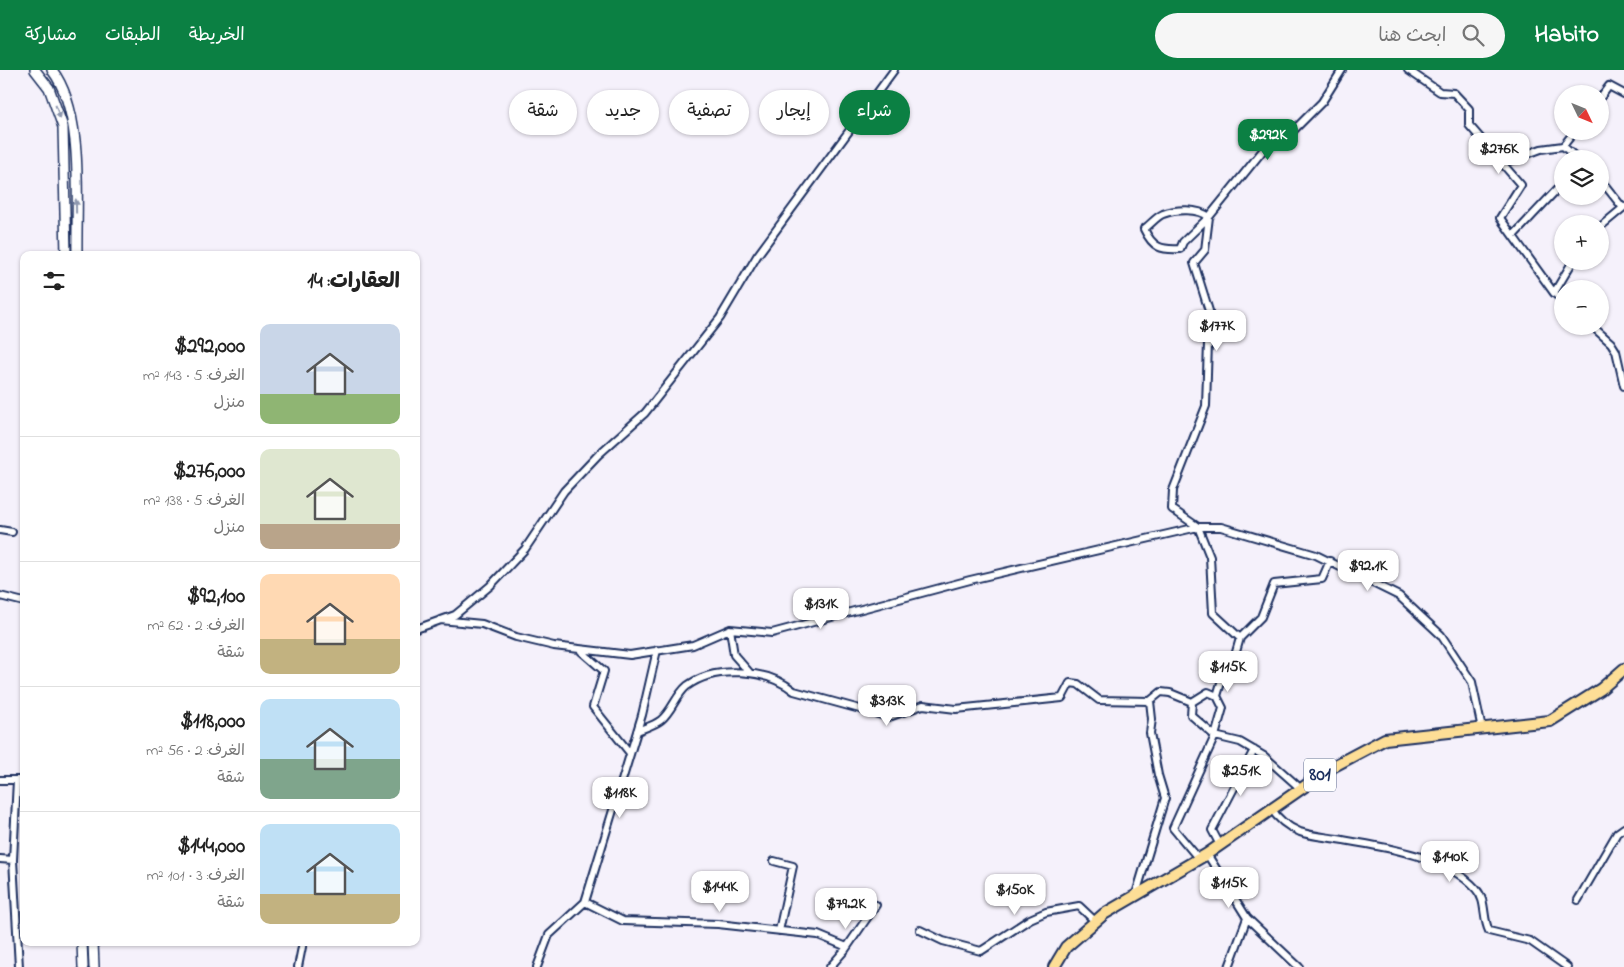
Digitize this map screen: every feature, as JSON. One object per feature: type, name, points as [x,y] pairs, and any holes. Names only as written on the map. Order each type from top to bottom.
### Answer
[{"type":"main road","points":[[35,70],[49,88],[63,127],[66,251]]},
{"type":"main road","points":[[52,70],[62,84],[72,112],[75,146],[77,251]]},
{"type":"main road","name":"801","points":[[1054,967],[1066,947],[1096,922],[1136,894],[1203,856],[1334,766],[1385,739],[1550,721],[1601,689],[1624,669]]},
{"type":"main road","points":[[82,946],[83,967],[94,966],[93,946]]},
{"type":"street","points":[[420,628],[454,615],[490,586],[524,549],[564,491],[598,455],[645,413],[720,318],[756,256],[894,70]]},
{"type":"street","points":[[1209,217],[1203,212],[1181,210],[1162,214],[1144,229],[1150,243],[1162,250],[1180,249],[1183,242],[1209,217],[1264,149],[1289,135],[1322,102],[1342,70]]},
{"type":"street","points":[[1408,70],[1440,92],[1454,93],[1469,110],[1469,125],[1521,185],[1500,218],[1554,292]]},
{"type":"street","points":[[1609,86],[1624,94]]},
{"type":"street","points":[[1503,163],[1540,149],[1563,146],[1568,140]]},
{"type":"street","points":[[1563,146],[1568,150]]},
{"type":"street","points":[[1609,189],[1624,208],[1609,220]]},
{"type":"street","points":[[1513,236],[1554,192]]},
{"type":"street","points":[[1209,217],[1204,250],[1194,263],[1209,311],[1206,406],[1173,490],[1172,509],[1198,527],[1210,556],[1213,613],[1240,638]]},
{"type":"street","points":[[1602,335],[1616,351],[1624,386]]},
{"type":"street","points":[[440,620],[460,620],[482,624],[516,637],[581,651],[630,655],[693,644],[730,629],[772,633],[970,580],[1198,527],[1221,527],[1316,554],[1399,596],[1441,636],[1472,682],[1482,728]]},
{"type":"street","points":[[0,530],[12,532]]},
{"type":"street","points":[[1217,696],[1223,676],[1234,659],[1240,638],[1260,617],[1274,584],[1322,579],[1330,561]]},
{"type":"street","points":[[0,596],[20,601]]},
{"type":"street","points":[[730,629],[734,654],[749,672]]},
{"type":"street","points":[[537,967],[549,935],[585,902],[629,752],[637,731],[657,650]]},
{"type":"street","points":[[581,651],[604,671],[594,707],[629,752]]},
{"type":"street","points":[[637,731],[661,721],[684,688],[701,677],[749,672],[782,681],[794,691],[889,717],[923,705],[956,709],[1062,698],[1070,683],[1078,684],[1099,700],[1150,701],[1161,692],[1170,693],[1192,702]]},
{"type":"street","points":[[1192,702],[1208,692],[1217,696],[1223,708],[1215,736],[1173,828],[1203,856],[1248,918],[1298,967]]},
{"type":"street","points":[[1136,894],[1165,798],[1158,775],[1150,733],[1152,719],[1150,701]]},
{"type":"street","points":[[1192,702],[1191,715],[1215,736],[1240,742],[1264,756],[1300,788]]},
{"type":"street","points":[[1220,845],[1212,830],[1254,750]]},
{"type":"street","points":[[0,780],[20,780],[13,860],[19,967]]},
{"type":"street","points":[[1271,808],[1277,818],[1300,832],[1402,850],[1446,867],[1475,888],[1482,898],[1484,922],[1489,931],[1530,941],[1567,967]]},
{"type":"street","points":[[1578,900],[1617,833],[1624,828]]},
{"type":"street","points":[[0,859],[13,860]]},
{"type":"street","points":[[774,861],[794,866],[780,930]]},
{"type":"street","points":[[585,902],[623,921],[718,924],[780,930],[818,935],[847,947]]},
{"type":"street","points":[[830,967],[847,947],[876,905]]},
{"type":"street","points":[[920,930],[943,941],[981,951],[1030,919],[1046,912],[1079,906],[1096,922]]},
{"type":"street","points":[[1229,967],[1248,918]]},
{"type":"street","points":[[298,967],[302,946]]}]
